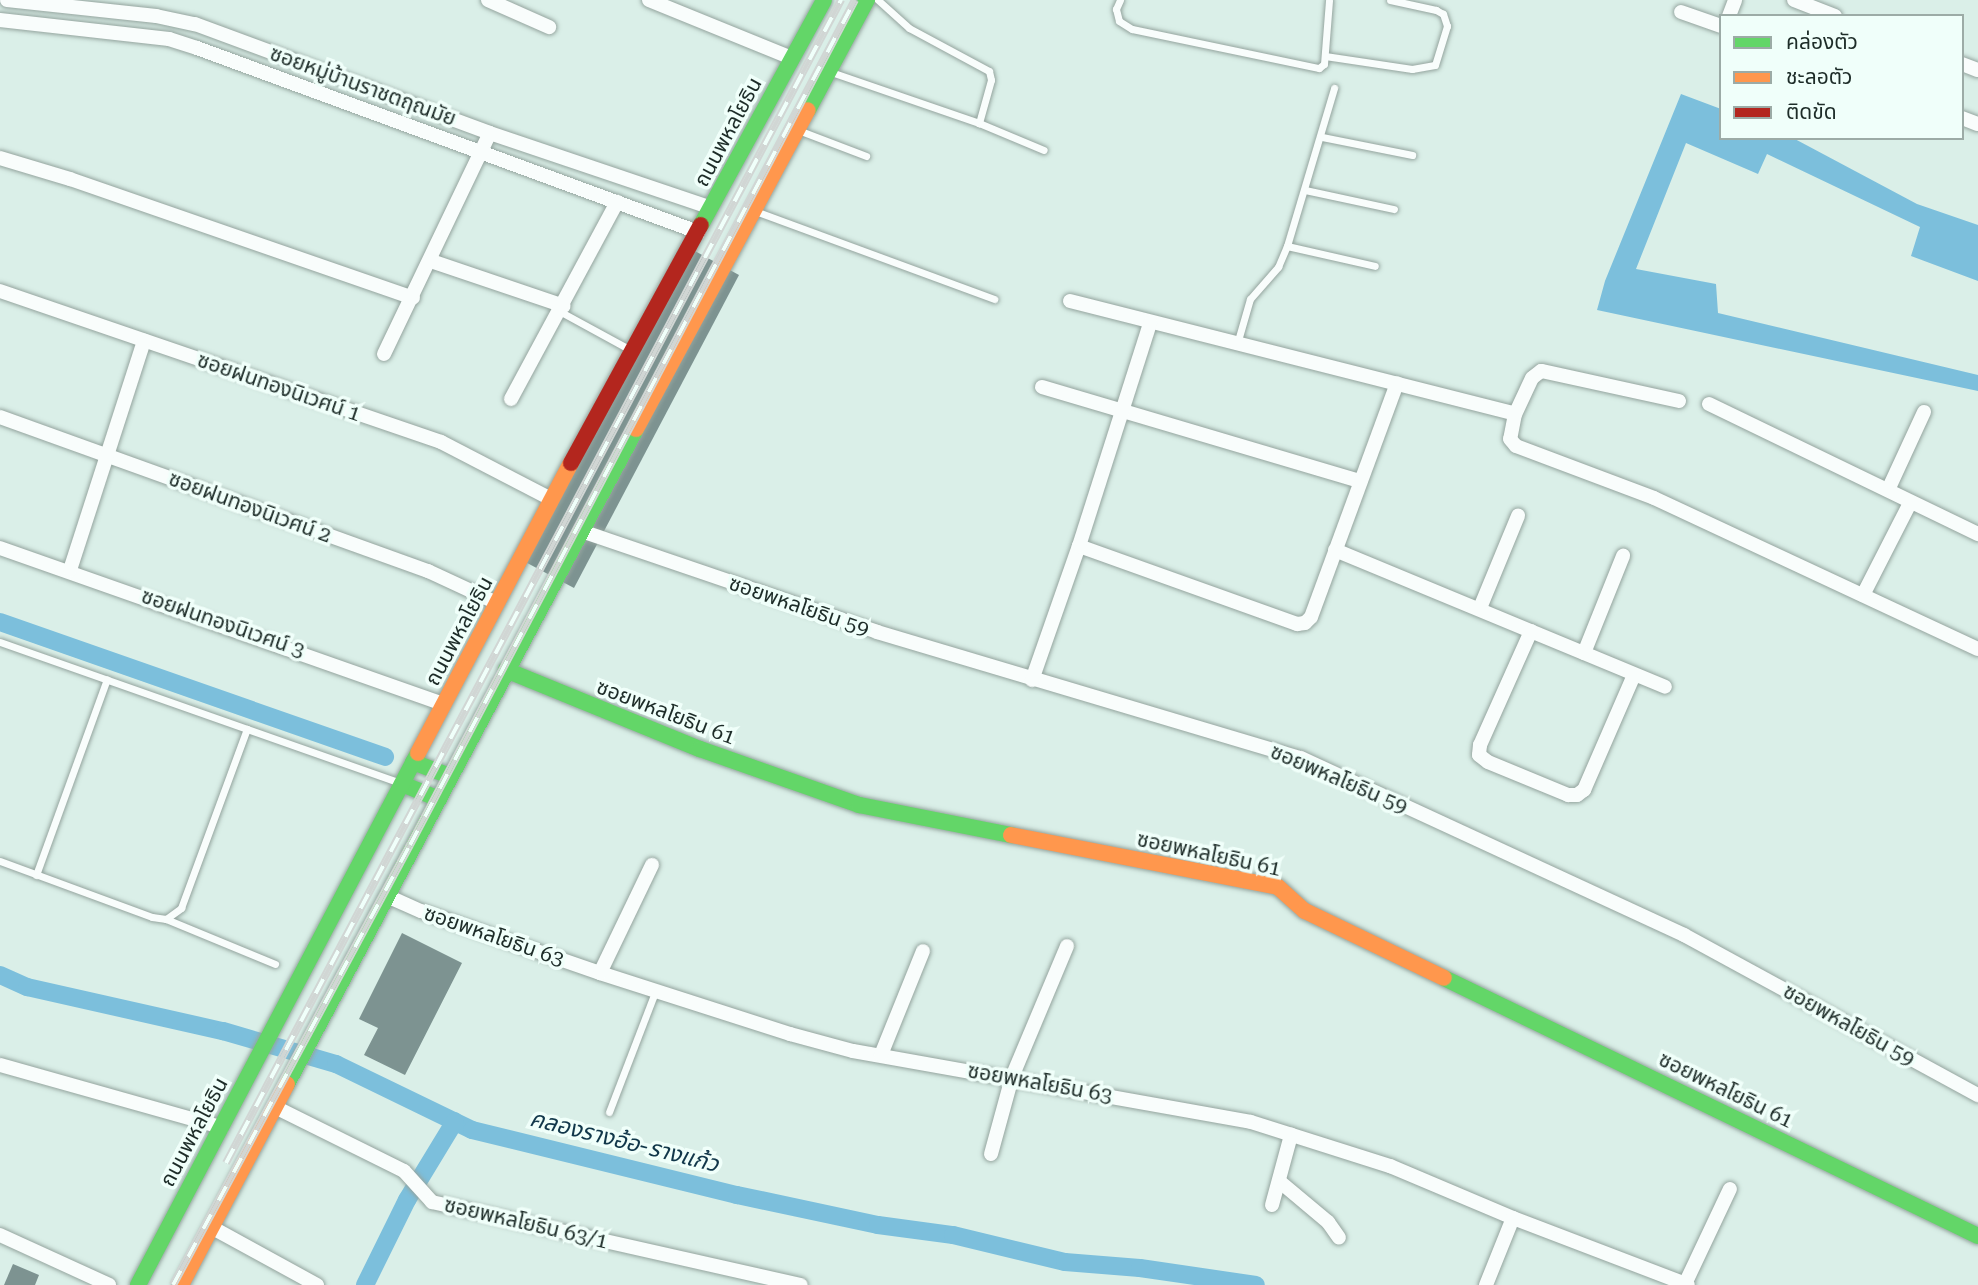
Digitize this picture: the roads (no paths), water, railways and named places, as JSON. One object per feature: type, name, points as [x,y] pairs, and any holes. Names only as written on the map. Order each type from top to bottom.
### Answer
[{"type":"main road","name":"ถนนพหลโยธิน","points":[[138,1285],[551,499],[824,0]]},
{"type":"main road","points":[[181,1285],[506,670],[867,0]]},
{"type":"main road","name":"ซอยพหลโยธิน 61","points":[[506,670],[700,749],[859,805],[1278,887],[1305,911],[1978,1236]]},
{"type":"main road","points":[[413,762],[450,776]]},
{"type":"main road","points":[[402,784],[439,799]]},
{"type":"street","name":"ซอยหมู่บ้านราชตฤณมัย","points":[[7,0],[156,16],[195,24],[490,133],[711,208]]},
{"type":"street","points":[[649,0],[792,58]]},
{"type":"street","points":[[1794,0],[1830,14]]},
{"type":"street","points":[[496,2],[549,26]]},
{"type":"street","points":[[28,23],[33,4]]},
{"type":"street","points":[[1681,12],[1719,25]]},
{"type":"street","name":"ซอยหมู่บ้านราชตฤณมัย","points":[[0,20],[169,39],[698,232]]},
{"type":"street","points":[[384,354],[490,133]]},
{"type":"street","points":[[0,158],[70,179],[413,298]]},
{"type":"street","points":[[512,399],[617,202]]},
{"type":"street","points":[[430,261],[562,309]]},
{"type":"street","name":"ซอยฝนทองนิเวศน์ 1","points":[[0,292],[442,442],[551,499]]},
{"type":"street","points":[[1070,301],[1515,414]]},
{"type":"street","points":[[1032,680],[1079,546],[1150,323]]},
{"type":"street","points":[[70,570],[144,341]]},
{"type":"street","points":[[1679,401],[1541,371],[1532,378],[1509,434],[1516,446],[1654,498],[1978,649]]},
{"type":"street","points":[[1079,546],[1297,624],[1305,623],[1311,617],[1397,383]]},
{"type":"street","points":[[1042,387],[1360,481]]},
{"type":"street","points":[[1709,404],[1978,534]]},
{"type":"street","points":[[1888,490],[1924,412]]},
{"type":"street","name":"ซอยฝนทองนิเวศน์ 2","points":[[0,418],[428,571],[497,603]]},
{"type":"street","points":[[1863,595],[1910,503]]},
{"type":"street","points":[[1480,608],[1518,516]]},
{"type":"street","name":"ซอยพหลโยธิน 59","points":[[581,531],[877,632],[1301,758],[1684,935],[1977,1093]]},
{"type":"street","name":"ซอยฝนทองนิเวศน์ 3","points":[[0,548],[70,570],[444,704]]},
{"type":"street","points":[[1335,550],[1665,687]]},
{"type":"street","points":[[1584,653],[1623,556]]},
{"type":"street","points":[[1531,631],[1480,745],[1479,755],[1488,762],[1568,795],[1577,795],[1584,790],[1634,675]]},
{"type":"street","points":[[600,973],[652,864]]},
{"type":"street","name":"ซอยพหลโยธิน 63","points":[[387,896],[421,911],[655,992],[790,1034],[881,1055],[1251,1122],[1390,1166],[1513,1218],[1687,1284]]},
{"type":"street","points":[[991,1154],[1012,1077],[1067,946]]},
{"type":"street","points":[[881,1055],[923,951]]},
{"type":"street","points":[[0,1065],[221,1126]]},
{"type":"street","name":"ซอยพหลโยธิน 63/1","points":[[275,1107],[404,1171],[432,1202],[801,1285]]},
{"type":"street","points":[[1272,1205],[1291,1135]]},
{"type":"street","points":[[1279,1181],[1328,1222],[1339,1238]]},
{"type":"street","points":[[1687,1284],[1730,1189]]},
{"type":"street","points":[[1486,1285],[1513,1218]]},
{"type":"street","points":[[211,1227],[317,1285]]},
{"type":"street","points":[[0,1235],[109,1285]]},
{"type":"lane","points":[[878,0],[909,28],[989,71],[991,80],[979,123]]},
{"type":"lane","points":[[1120,0],[1116,9],[1119,21],[1132,29],[1313,68],[1323,67],[1329,0]]},
{"type":"lane","points":[[1325,56],[1412,69],[1435,65],[1447,26],[1443,14],[1390,0]]},
{"type":"lane","points":[[829,71],[979,123],[1044,150]]},
{"type":"lane","points":[[1237,345],[1250,299],[1278,267],[1287,246],[1322,136],[1334,88]]},
{"type":"lane","points":[[797,130],[866,156]]},
{"type":"lane","points":[[1322,136],[1412,155]]},
{"type":"lane","points":[[1305,190],[1394,209]]},
{"type":"lane","points":[[754,211],[994,299]]},
{"type":"lane","points":[[1287,246],[1376,266]]},
{"type":"lane","points":[[562,309],[633,351]]},
{"type":"lane","points":[[0,642],[402,784]]},
{"type":"lane","points":[[36,875],[107,679]]},
{"type":"lane","points":[[166,919],[181,908],[247,729]]},
{"type":"lane","points":[[0,862],[152,917],[166,919],[275,964]]},
{"type":"lane","points":[[609,1112],[655,992]]},
{"type":"water","points":[[1681,94],[1719,108],[1719,140],[1797,140],[1917,204],[1978,225],[1978,281],[1911,256],[1920,227],[1767,154],[1758,174],[1686,143],[1636,269],[1716,284],[1718,313],[1978,375],[1978,391],[1597,310],[1605,281]]},
{"type":"waterway","points":[[0,622],[385,757]]},
{"type":"waterway","name":"คลองรางอ้อ-รางแก้ว","points":[[0,975],[27,987],[223,1031],[336,1064],[472,1130],[737,1195],[878,1225],[953,1235],[1065,1262],[1140,1268],[1256,1285]]},
{"type":"waterway","points":[[365,1285],[407,1200],[455,1121]]},
{"type":"railway","points":[[226,1163],[841,0]]},
{"type":"railway","points":[[173,1285],[410,845],[855,0]]}]
